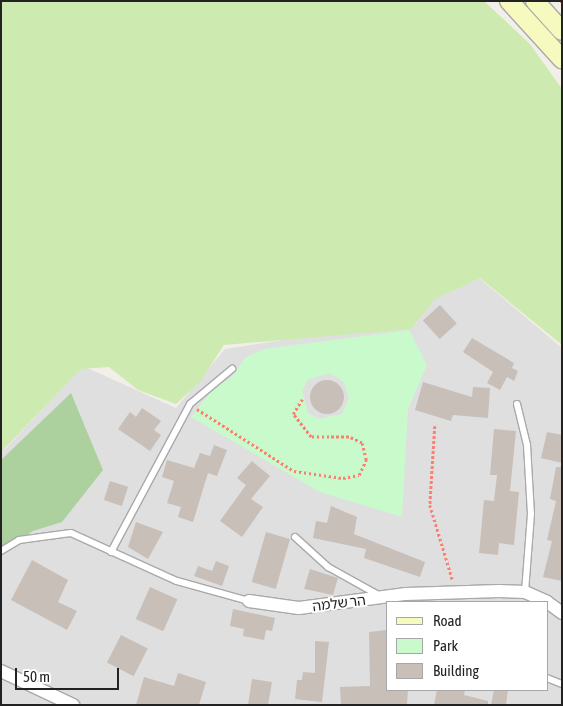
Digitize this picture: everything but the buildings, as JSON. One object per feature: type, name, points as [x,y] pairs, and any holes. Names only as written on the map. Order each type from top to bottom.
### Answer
[{"type":"street","points":[[509,1],[562,58]]},
{"type":"street","points":[[535,1],[562,31]]},
{"type":"street","name":"הר שלמה","points":[[250,601],[299,608],[383,597],[455,592],[525,592],[545,601]]},
{"type":"street","name":"הר שלמה","points":[[548,603],[562,613]]},
{"type":"street","points":[[1,671],[73,705]]},
{"type":"lane","points":[[112,552],[190,404],[232,370]]},
{"type":"lane","points":[[517,404],[528,445],[531,514],[525,592]]},
{"type":"lane","points":[[1,551],[26,538],[71,533],[176,581],[250,601]]},
{"type":"lane","points":[[295,537],[328,567],[383,597]]},
{"type":"lane","points":[[548,678],[562,684]]},
{"type":"path","points":[[190,404],[294,471],[343,478],[359,475],[366,460],[362,443],[349,437],[311,437],[293,414],[303,398]]},
{"type":"path","points":[[435,426],[430,505],[455,592]]},
{"type":"shaded area","points":[[478,277],[562,348],[562,705],[1,705],[1,448],[5,449],[83,366],[176,408],[225,349],[385,324]]},
{"type":"green space","points":[[1,1],[484,1],[530,44],[562,89],[562,345],[480,278],[435,299],[411,329],[224,345],[200,382],[176,404],[138,390],[109,367],[81,369],[1,452]]},
{"type":"green space","points":[[409,330],[427,365],[408,409],[402,517],[320,492],[191,417],[215,386],[230,379],[246,357],[264,349]],"holes":[[[329,373],[344,382],[349,398],[342,414],[318,419],[308,413],[302,391],[308,380]]]},
{"type":"green space","points":[[71,393],[103,470],[62,522],[33,531],[1,551],[1,460]]}]
